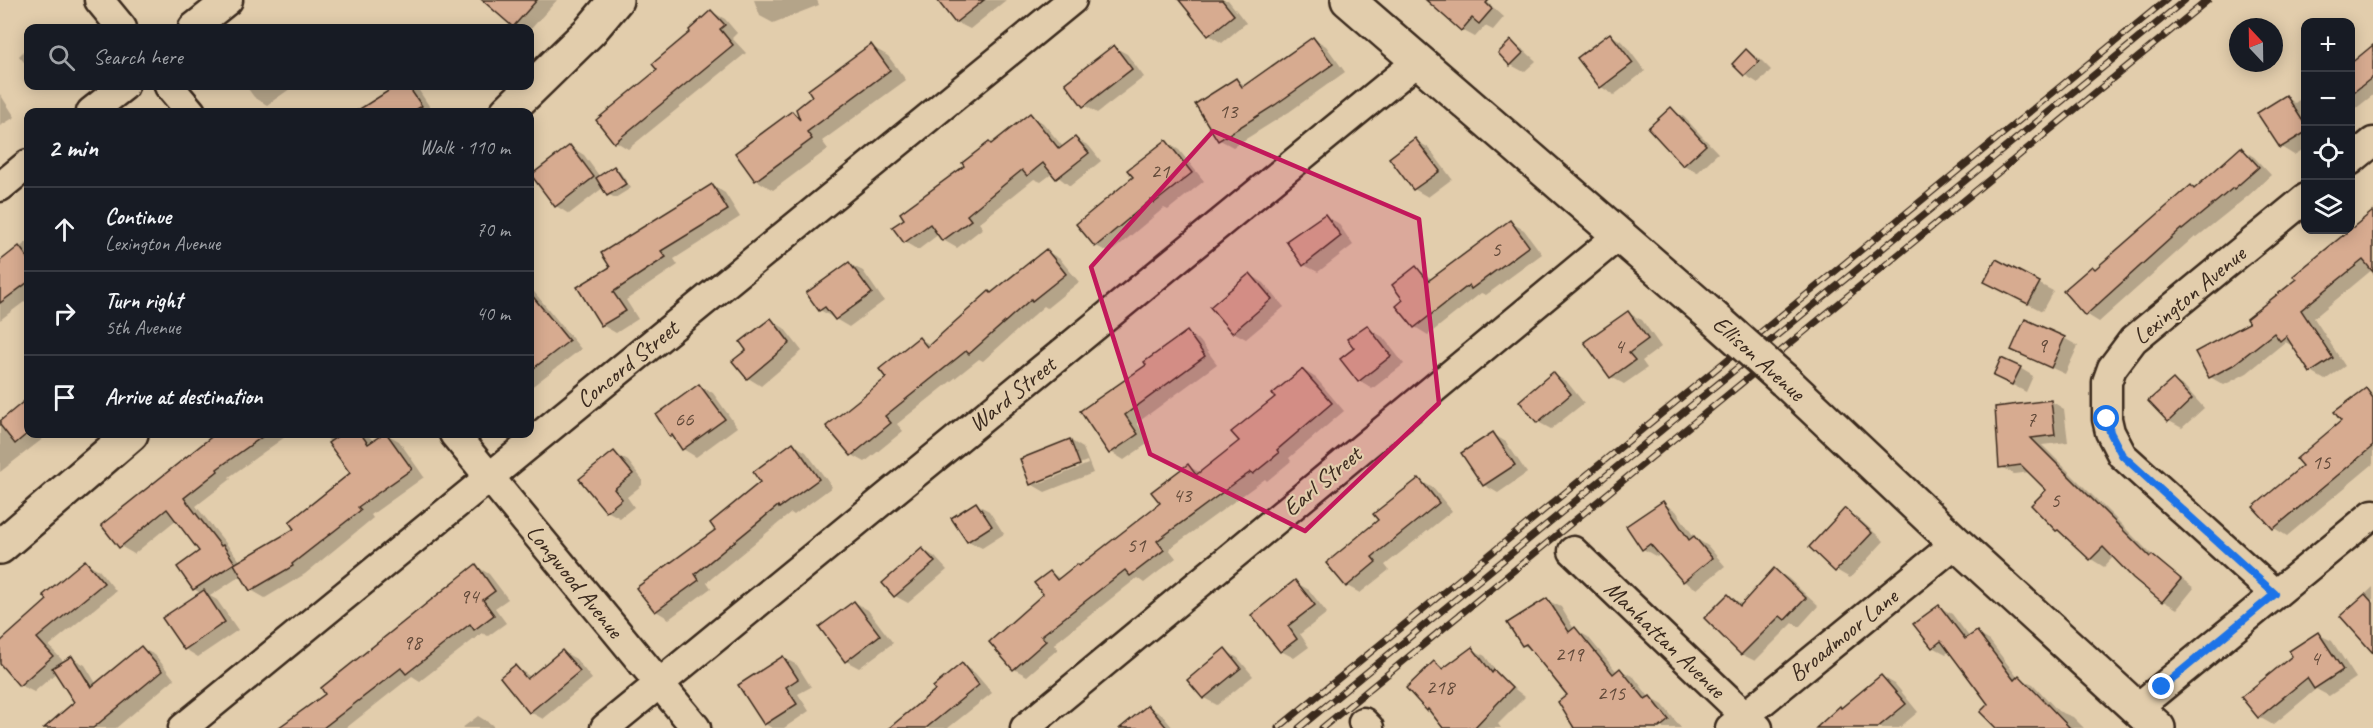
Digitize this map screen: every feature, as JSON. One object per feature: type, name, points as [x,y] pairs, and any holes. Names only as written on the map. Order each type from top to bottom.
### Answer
[{"type":"street","points":[[99,0],[119,24]]},
{"type":"street","points":[[198,24],[228,0]]},
{"type":"street","points":[[534,86],[590,31],[616,0]]},
{"type":"street","name":"Concord Street","points":[[183,728],[1072,0]]},
{"type":"street","name":"Ellison Avenue","points":[[1348,0],[1785,381],[1956,543],[2148,718]]},
{"type":"street","name":"Ward Street","points":[[605,728],[1418,61]]},
{"type":"street","points":[[96,108],[119,90]]},
{"type":"street","points":[[172,90],[188,108]]},
{"type":"street","points":[[511,108],[530,90]]},
{"type":"street","points":[[2355,157],[2373,142]]},
{"type":"street","points":[[0,187],[24,167]]},
{"type":"street","name":"Lexington Avenue","points":[[2275,594],[2122,455],[2110,432],[2107,419],[2107,382],[2112,368],[2133,340],[2301,202]]},
{"type":"street","name":"Earl Street","points":[[1025,728],[1619,235]]},
{"type":"street","points":[[0,547],[126,438]]},
{"type":"street","name":"Longwood Avenue","points":[[457,438],[696,728]]},
{"type":"street","points":[[2148,718],[2275,594],[2373,514]]},
{"type":"street","name":"Broadmoor Lane","points":[[1744,724],[1956,543]]},
{"type":"street","name":"Manhattan Avenue","points":[[1573,551],[1744,724]]},
{"type":"highlighted area","points":[[1213,131],[1419,219],[1439,403],[1305,531],[1150,454],[1091,267]]},
{"type":"building","points":[[482,0],[537,0],[516,24],[510,24]]},
{"type":"building","points":[[937,0],[984,0],[955,23]]},
{"type":"building","points":[[1179,0],[1222,0],[1234,15],[1208,36]]},
{"type":"building","points":[[1426,0],[1489,0],[1486,3],[1492,9],[1479,24],[1472,18],[1461,31]]},
{"type":"building","points":[[711,10],[725,25],[720,29],[733,45],[614,143],[596,120],[657,70],[652,64],[690,32],[689,30]]},
{"type":"building","points":[[1610,33],[1633,63],[1600,88],[1577,58]]},
{"type":"building","points":[[1313,37],[1333,64],[1218,141],[1195,104],[1236,78],[1242,87]]},
{"type":"building","points":[[1511,40],[1523,53],[1510,66],[1498,53]]},
{"type":"building","points":[[871,44],[890,70],[807,132],[812,139],[755,181],[735,153],[792,111],[800,120],[796,109],[812,96],[808,90]]},
{"type":"building","points":[[1114,45],[1132,69],[1083,107],[1065,83]]},
{"type":"building","points":[[2373,45],[2373,77],[2355,91],[2355,72],[2355,60]]},
{"type":"building","points":[[1746,49],[1759,62],[1744,76],[1732,64]]},
{"type":"building","points":[[390,90],[411,90],[422,106],[419,108],[361,108]]},
{"type":"building","points":[[2286,95],[2301,118],[2301,135],[2280,148],[2257,113]]},
{"type":"building","points":[[1671,107],[1706,145],[1683,166],[1648,128]]},
{"type":"building","points":[[1030,113],[1059,149],[1075,137],[1089,153],[1056,179],[1043,163],[1027,176],[1022,170],[967,215],[971,220],[942,241],[930,224],[904,243],[892,227],[904,219],[900,213],[964,166],[962,163],[989,142],[991,144]]},
{"type":"building","points":[[1415,138],[1440,171],[1413,190],[1389,158]]},
{"type":"building","points":[[1166,140],[1192,173],[1154,203],[1151,200],[1095,247],[1076,224],[1133,177],[1127,170]]},
{"type":"building","points":[[570,145],[594,177],[555,207],[534,179],[534,173]]},
{"type":"building","points":[[2241,147],[2259,167],[2181,229],[2085,316],[2063,291],[2092,266],[2095,269],[2191,185],[2194,189]]},
{"type":"building","points":[[614,166],[626,184],[607,196],[596,178]]},
{"type":"building","points":[[712,184],[728,210],[661,251],[666,257],[613,292],[626,311],[601,326],[577,287],[610,267],[601,253]]},
{"type":"building","points":[[2373,211],[2373,272],[2363,260],[2301,310],[2333,358],[2310,373],[2286,336],[2280,341],[2274,333],[2233,365],[2209,378],[2195,352],[2249,323],[2246,319],[2297,279],[2293,276],[2345,234],[2355,234],[2355,226]]},
{"type":"building","points":[[1325,214],[1341,236],[1303,266],[1286,241]]},
{"type":"building","points":[[1510,220],[1529,246],[1471,289],[1469,285],[1414,328],[1396,306],[1403,300],[1392,285],[1416,266],[1428,281]]},
{"type":"building","points":[[19,246],[24,253],[24,285],[0,303],[0,261]]},
{"type":"building","points":[[1046,249],[1066,274],[1032,301],[1031,299],[969,354],[966,351],[885,416],[891,423],[851,456],[826,426],[886,378],[879,369],[919,337],[927,347],[989,291],[991,293]]},
{"type":"building","points":[[1996,259],[2040,282],[2028,304],[1984,282]]},
{"type":"building","points":[[849,262],[872,293],[835,320],[825,307],[819,311],[806,293]]},
{"type":"building","points":[[1250,273],[1272,299],[1232,333],[1210,307]]},
{"type":"building","points":[[534,298],[569,341],[534,368]]},
{"type":"building","points":[[1628,311],[1648,339],[1629,353],[1635,360],[1610,378],[1584,342]]},
{"type":"building","points":[[771,318],[790,343],[747,379],[732,361],[746,350],[740,342]]},
{"type":"building","points":[[2025,319],[2065,337],[2051,368],[2011,350]]},
{"type":"building","points":[[1367,325],[1391,356],[1358,382],[1340,359],[1354,348],[1347,339]]},
{"type":"building","points":[[1187,331],[1205,356],[1125,415],[1138,434],[1109,454],[1080,411],[1146,365],[1144,362]]},
{"type":"building","points":[[2001,358],[2021,367],[2012,385],[1993,376]]},
{"type":"building","points":[[1302,369],[1332,403],[1277,450],[1279,453],[1253,474],[1251,472],[1239,480],[1157,541],[1164,550],[1130,576],[1125,570],[1041,636],[1046,641],[1013,670],[989,642],[1043,594],[1034,583],[1050,571],[1057,580],[1077,564],[1079,566],[1160,503],[1151,492],[1188,464],[1196,475],[1239,441],[1231,432],[1275,397],[1272,394]]},
{"type":"building","points":[[1553,372],[1571,394],[1537,423],[1519,401]]},
{"type":"building","points":[[2173,379],[2192,399],[2168,422],[2148,401]]},
{"type":"building","points":[[699,384],[725,419],[682,450],[672,435],[670,437],[656,415]]},
{"type":"building","points":[[2366,388],[2373,398],[2373,446],[2273,529],[2253,507],[2302,466],[2296,459],[2341,421],[2334,412]]},
{"type":"building","points":[[2051,400],[2055,435],[2031,438],[2150,557],[2152,555],[2181,579],[2162,602],[2133,578],[2103,547],[2090,560],[2058,530],[2056,531],[2031,505],[2046,490],[2021,465],[1999,468],[1995,407]]},
{"type":"building","points":[[24,401],[24,436],[15,444],[0,425],[0,421]]},
{"type":"building","points":[[1493,432],[1515,465],[1483,486],[1461,453]]},
{"type":"building","points":[[210,438],[260,438],[217,469],[218,471],[184,498],[235,563],[193,590],[177,567],[199,551],[167,509],[119,548],[101,525]]},
{"type":"building","points":[[335,438],[364,438],[368,444],[377,438],[390,438],[412,469],[358,507],[361,510],[292,564],[293,566],[250,591],[234,564],[294,529],[289,522],[350,473],[328,443]]},
{"type":"building","points":[[1070,439],[1080,465],[1030,485],[1020,459]]},
{"type":"building","points":[[793,442],[819,479],[779,508],[778,506],[695,574],[699,580],[655,612],[636,588],[715,530],[710,523],[760,482],[753,472]]},
{"type":"building","points":[[614,451],[633,474],[614,489],[622,499],[606,512],[579,479]]},
{"type":"building","points":[[1419,478],[1439,503],[1372,557],[1376,562],[1346,587],[1326,563],[1378,520],[1373,514]]},
{"type":"building","points":[[1663,501],[1689,540],[1694,536],[1712,558],[1683,582],[1650,544],[1642,550],[1626,526]]},
{"type":"building","points":[[976,502],[992,526],[967,542],[951,518]]},
{"type":"building","points":[[1845,508],[1872,533],[1835,572],[1809,547]]},
{"type":"building","points":[[922,548],[935,562],[894,597],[882,583]]},
{"type":"building","points":[[85,560],[104,583],[37,638],[53,656],[19,686],[0,664],[0,642],[47,600],[43,595]]},
{"type":"building","points":[[476,564],[495,591],[483,600],[494,615],[474,630],[470,624],[406,674],[401,668],[323,728],[278,728],[325,694],[321,688]]},
{"type":"building","points":[[1774,568],[1806,598],[1785,620],[1780,616],[1741,655],[1704,618],[1728,594],[1740,606]]},
{"type":"building","points":[[1295,580],[1315,605],[1288,626],[1297,639],[1280,652],[1251,615]]},
{"type":"building","points":[[204,590],[225,622],[184,650],[162,618]]},
{"type":"building","points":[[2365,594],[2373,603],[2373,653],[2340,616]]},
{"type":"building","points":[[1547,598],[1569,632],[1575,627],[1613,674],[1620,668],[1645,699],[1650,696],[1669,720],[1659,728],[1574,728],[1558,702],[1567,695],[1526,644],[1522,646],[1507,623]]},
{"type":"building","points":[[854,601],[880,635],[845,662],[819,627]]},
{"type":"building","points":[[1939,605],[1965,639],[1977,631],[2014,680],[2019,675],[2070,728],[1996,728],[1980,712],[1988,704],[1941,641],[1932,648],[1913,624]]},
{"type":"building","points":[[2318,632],[2343,670],[2314,689],[2307,678],[2258,718],[2241,697],[2292,656],[2289,651]]},
{"type":"building","points":[[141,646],[162,671],[93,728],[44,728],[74,702],[52,668],[72,656],[91,687]]},
{"type":"building","points":[[1472,647],[1492,673],[1494,670],[1512,688],[1474,728],[1443,728],[1428,709],[1427,711],[1406,688],[1434,661],[1442,669]]},
{"type":"building","points":[[1225,648],[1241,668],[1203,699],[1187,680]]},
{"type":"building","points":[[562,650],[580,671],[529,713],[500,677],[515,665],[527,679]]},
{"type":"building","points":[[783,656],[798,679],[786,687],[797,704],[764,725],[738,685]]},
{"type":"building","points":[[962,663],[979,685],[926,728],[889,728],[935,690],[933,687]]},
{"type":"building","points":[[1881,675],[1906,704],[1877,728],[1816,728],[1840,706],[1841,708]]},
{"type":"building","points":[[1148,705],[1167,728],[1120,728]]},
{"type":"railway","points":[[1278,728],[2166,0]]},
{"type":"railway","points":[[1299,728],[2185,0]]},
{"type":"railway","points":[[1322,728],[2208,0]]},
{"type":"route","points":[[2107,419],[2110,432],[2122,455],[2275,594],[2162,687]]}]
